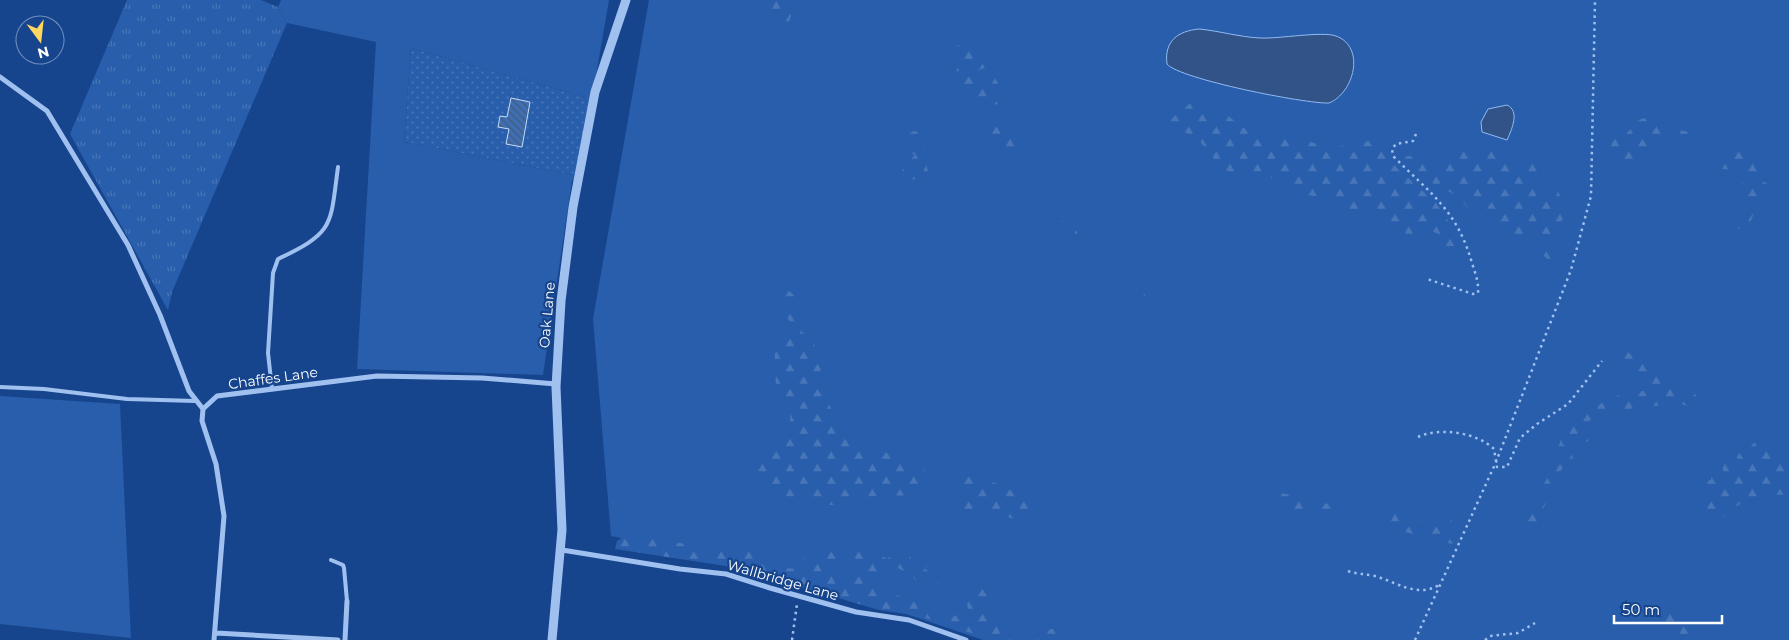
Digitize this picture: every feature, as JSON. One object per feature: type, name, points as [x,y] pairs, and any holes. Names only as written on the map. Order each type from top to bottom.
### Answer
[{"type":"street","name":"Oak Lane","points":[[552,640],[562,550],[556,384],[561,301],[573,208],[595,92],[626,0]]},
{"type":"street","points":[[0,77],[47,111],[128,245],[160,315],[188,390],[203,409],[202,421],[216,464],[224,516],[214,640]]},
{"type":"street","name":"Chaffes Lane","points":[[203,409],[218,396],[377,376],[482,378],[556,384]]},
{"type":"street","name":"Wallbridge Lane","points":[[562,550],[680,569],[726,574],[856,612],[909,620],[966,640]]},
{"type":"street","points":[[345,640],[348,601]]},
{"type":"street","points":[[216,633],[338,640]]},
{"type":"lane","points":[[272,389],[268,353],[273,272],[278,258],[304,246],[321,235],[331,218],[338,168]]},
{"type":"lane","points":[[0,387],[44,389],[127,399],[195,401]]},
{"type":"lane","points":[[331,560],[342,565],[344,568],[348,601]]},
{"type":"path","points":[[1415,640],[1496,462],[1571,270],[1591,196],[1595,0]]},
{"type":"path","points":[[1416,134],[1413,141],[1396,144],[1392,149],[1393,156],[1431,190],[1454,218],[1468,248],[1478,286],[1478,293],[1473,294],[1427,280]]},
{"type":"path","points":[[1418,437],[1433,432],[1475,437],[1487,442],[1494,448],[1498,467],[1507,467],[1520,438],[1568,404],[1602,361]]},
{"type":"path","points":[[1348,571],[1380,578],[1414,590],[1425,591],[1440,584]]},
{"type":"path","points":[[792,640],[798,596]]},
{"type":"path","points":[[1485,640],[1490,636],[1518,633],[1535,623]]},
{"type":"green space","points":[[127,0],[261,0],[278,7],[287,23],[172,292],[168,310],[70,134]]},
{"type":"green space","points":[[281,0],[609,0],[592,99],[411,48],[404,142],[579,176],[572,181],[543,375],[357,369],[376,42],[287,23],[278,7]]},
{"type":"green space","points":[[649,0],[1789,0],[1789,640],[983,640],[785,573],[611,536],[593,319]]},
{"type":"green space","points":[[759,0],[796,0],[801,9],[799,14],[792,14],[788,24],[770,23],[766,15],[756,8],[755,4]]},
{"type":"green space","points":[[960,44],[966,46],[971,54],[973,49],[975,49],[989,56],[992,61],[990,66],[979,70],[978,76],[985,74],[995,78],[1004,94],[1004,100],[1000,104],[989,105],[982,115],[977,112],[975,103],[956,74],[957,67],[967,66],[954,56],[956,53],[954,48]]},
{"type":"green space","points":[[411,48],[592,99],[579,176],[404,142]],"holes":[[[511,98],[530,102],[522,147],[507,144],[509,129],[498,126],[500,116],[507,117]]]},
{"type":"green space","points":[[1193,101],[1228,116],[1247,130],[1266,136],[1301,139],[1331,148],[1374,140],[1397,168],[1436,203],[1462,241],[1457,246],[1445,246],[1438,234],[1426,228],[1419,237],[1411,238],[1388,221],[1316,196],[1290,191],[1275,179],[1262,176],[1239,175],[1225,170],[1194,137],[1175,131],[1169,126],[1171,119]]},
{"type":"green space","points":[[1645,118],[1691,132],[1696,134],[1697,138],[1693,143],[1688,144],[1664,138],[1654,139],[1652,153],[1632,163],[1606,152],[1600,143],[1607,137],[1622,139],[1638,120]]},
{"type":"green space","points":[[995,125],[1001,125],[1017,137],[1019,146],[1017,152],[1009,149],[997,140],[991,128]]},
{"type":"green space","points":[[914,131],[920,132],[924,145],[923,159],[926,161],[930,183],[925,193],[920,189],[918,181],[915,179],[909,180],[902,171],[915,155],[911,153],[910,147],[903,143],[902,137]]},
{"type":"green space","points":[[1736,146],[1744,148],[1754,163],[1766,173],[1762,181],[1770,185],[1770,192],[1758,202],[1749,226],[1742,229],[1734,224],[1744,206],[1737,190],[1743,182],[1744,176],[1737,170],[1722,169],[1717,163],[1719,155],[1727,154],[1730,156],[1734,154]]},
{"type":"green space","points":[[1473,147],[1508,156],[1514,164],[1519,166],[1522,165],[1524,156],[1533,156],[1539,159],[1538,185],[1535,200],[1541,193],[1558,190],[1565,212],[1554,245],[1560,255],[1554,264],[1539,252],[1537,236],[1527,233],[1517,243],[1514,240],[1514,230],[1511,229],[1503,233],[1492,226],[1487,208],[1492,199],[1488,198],[1474,210],[1469,210],[1456,196],[1422,178],[1407,166],[1402,159],[1408,156],[1439,161],[1445,150]]},
{"type":"green space","points":[[1061,220],[1077,231],[1077,236],[1084,237],[1088,256],[1072,247],[1064,237],[1061,232]]},
{"type":"green space","points":[[1124,282],[1144,288],[1146,307],[1122,293],[1120,283]]},
{"type":"green space","points":[[779,283],[795,296],[802,332],[811,337],[817,350],[821,368],[818,380],[836,419],[865,445],[924,466],[925,478],[922,487],[917,492],[901,495],[873,496],[847,505],[828,505],[760,488],[757,474],[759,451],[785,448],[782,437],[783,428],[789,425],[790,419],[789,411],[777,390],[776,381],[775,345],[791,323],[776,301]]},
{"type":"green space","points":[[1626,351],[1694,393],[1698,398],[1698,403],[1689,407],[1671,402],[1659,406],[1620,410],[1608,413],[1609,421],[1604,425],[1597,425],[1594,418],[1585,423],[1590,431],[1589,441],[1581,443],[1575,439],[1572,441],[1570,447],[1573,459],[1558,473],[1538,522],[1532,527],[1525,522],[1524,517],[1551,472],[1562,436],[1572,423],[1608,399],[1621,394],[1659,389],[1617,361],[1618,352]]},
{"type":"green space","points":[[0,396],[120,404],[131,638],[0,624]]},
{"type":"green space","points":[[1759,438],[1766,440],[1789,455],[1789,495],[1753,498],[1737,506],[1723,517],[1709,517],[1701,510],[1706,498],[1704,493],[1698,490],[1696,481],[1711,480],[1712,474],[1723,472],[1722,464],[1738,465],[1737,456],[1740,453],[1749,452],[1749,448]]},
{"type":"green space","points":[[965,475],[981,478],[1013,491],[1022,496],[1032,508],[1016,520],[1008,517],[987,515],[981,508],[977,507],[973,514],[969,516],[965,513],[960,503],[964,495],[957,482],[959,477]]},
{"type":"green space","points":[[1275,492],[1319,501],[1339,510],[1336,515],[1321,515],[1271,502],[1270,495]]},
{"type":"green space","points":[[1400,514],[1415,521],[1434,522],[1446,526],[1451,520],[1460,530],[1456,541],[1452,544],[1386,527],[1373,521],[1372,516]]},
{"type":"green space","points":[[625,536],[726,551],[755,551],[774,565],[790,569],[799,568],[799,562],[803,558],[811,561],[815,554],[829,549],[839,561],[840,566],[835,575],[837,578],[861,576],[869,572],[851,554],[852,550],[857,548],[871,549],[887,559],[894,553],[903,559],[904,556],[911,556],[911,564],[914,568],[920,568],[919,562],[921,558],[925,558],[928,562],[925,569],[937,577],[938,586],[931,587],[921,583],[897,568],[882,575],[884,587],[893,594],[909,598],[932,610],[957,616],[971,613],[967,607],[969,597],[975,588],[985,586],[994,594],[993,619],[1006,631],[1029,635],[1064,626],[1070,632],[1067,638],[1061,640],[992,640],[920,616],[879,610],[732,567],[615,549],[617,541]]},
{"type":"green space","points":[[1631,592],[1690,624],[1697,631],[1694,637],[1680,634],[1629,605],[1626,600]]},
{"type":"shaded area","points":[[1199,29],[1260,38],[1321,34],[1336,36],[1345,42],[1351,50],[1354,59],[1350,80],[1338,98],[1329,103],[1316,102],[1244,90],[1194,77],[1176,70],[1167,64],[1170,43],[1185,32]]},
{"type":"shaded area","points":[[1507,105],[1513,111],[1514,121],[1507,140],[1482,132],[1481,122],[1488,109]]},
{"type":"building","points":[[511,98],[530,102],[522,147],[506,144],[509,129],[498,127],[500,116],[507,117]]}]
